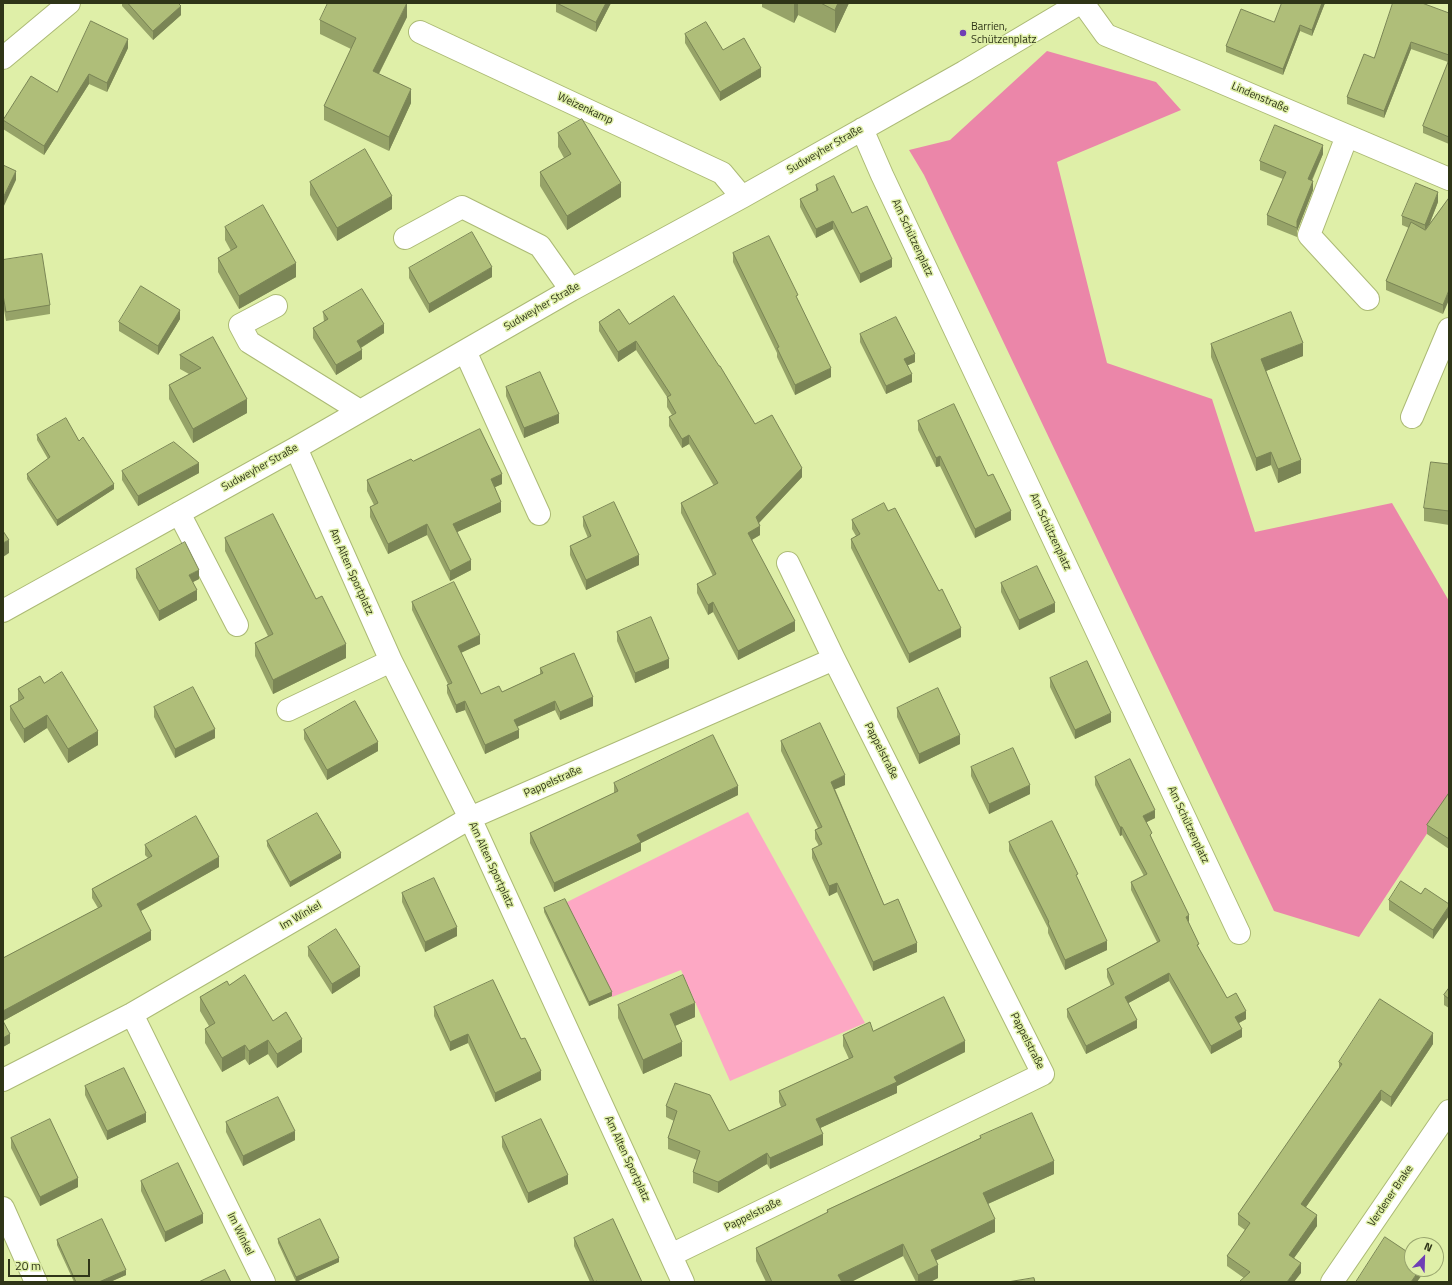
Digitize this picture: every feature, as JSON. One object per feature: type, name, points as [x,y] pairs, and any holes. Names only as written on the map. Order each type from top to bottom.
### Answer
[{"type":"street","points":[[3,58],[68,3]]},
{"type":"street","name":"Sudweyher Straße","points":[[3,611],[296,448],[571,290],[742,197],[964,72],[1082,3]]},
{"type":"street","name":"Lindenstraße","points":[[1082,3],[1106,35],[1449,179]]},
{"type":"street","name":"Weizenkamp","points":[[420,32],[722,172],[742,197]]},
{"type":"street","name":"Am Schützenplatz","points":[[862,129],[885,182],[1239,933]]},
{"type":"street","points":[[1347,136],[1309,235],[1368,299]]},
{"type":"street","points":[[405,238],[462,207],[540,246],[571,290]]},
{"type":"street","points":[[276,306],[240,325],[249,342],[360,411]]},
{"type":"street","points":[[1412,417],[1449,329]]},
{"type":"street","points":[[465,351],[539,514]]},
{"type":"street","name":"Am Alten Sportplatz","points":[[296,448],[391,661],[470,818],[684,1282]]},
{"type":"street","points":[[179,513],[237,625]]},
{"type":"street","name":"Pappelstraße","points":[[671,1255],[1044,1074],[834,659],[788,563]]},
{"type":"street","name":"Pappelstraße","points":[[470,818],[834,659]]},
{"type":"street","points":[[288,710],[391,661]]},
{"type":"street","name":"Im Winkel","points":[[3,1080],[132,1014],[470,818]]},
{"type":"street","name":"Im Winkel","points":[[132,1014],[264,1282]]},
{"type":"street","name":"Verdener Brake","points":[[1332,1282],[1449,1111]]},
{"type":"street","points":[[3,1208],[36,1282]]},
{"type":"shaded area","points":[[1047,51],[1156,82],[1181,110],[1057,162],[1107,363],[1212,399],[1255,532],[1392,503],[1449,601],[1449,800],[1359,937],[1274,911],[924,175],[909,150],[950,140]]},
{"type":"shaded area","points":[[748,812],[865,1023],[730,1081],[681,970],[612,997],[565,903]]},
{"type":"building","points":[[128,3],[178,3],[181,6],[153,31]]},
{"type":"building","points":[[328,3],[407,3],[373,71],[411,89],[389,137],[324,106],[356,38],[320,20]]},
{"type":"building","points":[[557,3],[606,3],[596,22]]},
{"type":"building","points":[[821,3],[838,3],[835,10]]},
{"type":"building","points":[[1282,3],[1322,3],[1312,30],[1300,25],[1283,69],[1226,46],[1241,9],[1274,22]]},
{"type":"building","points":[[1393,3],[1422,3],[1449,13],[1449,55],[1411,42],[1384,111],[1347,97],[1364,54],[1374,58]]},
{"type":"building","points":[[91,21],[128,39],[107,83],[89,74],[44,146],[3,120],[31,76],[57,92]]},
{"type":"building","points":[[706,22],[723,50],[744,38],[761,68],[720,92],[685,34]]},
{"type":"building","points":[[1449,60],[1449,137],[1423,126]]},
{"type":"building","points":[[582,119],[621,183],[567,216],[540,172],[571,154],[558,133]]},
{"type":"building","points":[[1275,125],[1323,145],[1308,179],[1313,181],[1297,221],[1297,228],[1267,215],[1286,172],[1260,161]]},
{"type":"building","points":[[365,149],[392,196],[337,228],[310,182]]},
{"type":"building","points":[[3,165],[16,171],[3,198]]},
{"type":"building","points":[[834,176],[852,213],[867,206],[892,259],[860,274],[833,221],[816,229],[800,199],[818,190],[816,185]]},
{"type":"building","points":[[1416,183],[1438,192],[1425,225],[1402,216]]},
{"type":"building","points":[[1449,198],[1449,290],[1443,305],[1386,281],[1411,222],[1425,230]]},
{"type":"building","points":[[263,205],[296,263],[239,296],[218,258],[237,247],[225,227]]},
{"type":"building","points":[[472,232],[492,267],[429,304],[409,268]]},
{"type":"building","points":[[769,236],[831,368],[795,385],[777,348],[779,347],[733,253]]},
{"type":"building","points":[[42,254],[50,305],[6,312],[3,295],[3,260]]},
{"type":"building","points":[[141,286],[180,310],[158,346],[119,322]]},
{"type":"building","points":[[362,289],[384,324],[357,341],[362,350],[336,365],[313,328],[328,319],[323,312]]},
{"type":"building","points":[[674,296],[720,366],[755,424],[772,415],[802,468],[756,517],[760,526],[748,533],[795,621],[738,651],[713,602],[708,605],[697,584],[716,574],[681,503],[718,483],[689,435],[682,439],[669,417],[676,413],[667,397],[671,395],[636,341],[618,352],[599,322],[619,309],[629,324]]},
{"type":"building","points":[[1291,312],[1303,343],[1261,359],[1301,460],[1278,469],[1271,452],[1256,458],[1211,344]]},
{"type":"building","points":[[896,317],[915,354],[904,359],[912,374],[886,386],[860,334]]},
{"type":"building","points":[[213,337],[247,399],[193,429],[169,385],[201,368],[180,355]]},
{"type":"building","points":[[540,372],[559,414],[524,428],[506,387]]},
{"type":"building","points":[[954,404],[988,476],[993,474],[1011,511],[975,529],[940,456],[936,458],[918,421]]},
{"type":"building","points":[[66,418],[79,441],[83,437],[114,484],[57,520],[27,474],[50,457],[37,435]]},
{"type":"building","points":[[480,429],[502,474],[491,479],[501,502],[453,524],[471,560],[450,571],[427,524],[388,544],[370,507],[378,503],[367,480],[411,459],[413,461]]},
{"type":"building","points":[[174,442],[199,463],[138,496],[122,471]]},
{"type":"building","points":[[1431,462],[1449,464],[1449,511],[1424,508]]},
{"type":"building","points":[[614,502],[639,555],[586,580],[570,546],[591,536],[583,517]]},
{"type":"building","points":[[884,503],[888,511],[895,508],[939,591],[942,589],[961,628],[909,654],[851,539],[860,534],[852,520]]},
{"type":"building","points":[[273,514],[316,599],[322,596],[346,644],[273,680],[255,643],[273,634],[225,538]]},
{"type":"building","points":[[3,531],[9,540],[3,543]]},
{"type":"building","points":[[185,542],[199,570],[189,575],[197,590],[159,611],[136,569]]},
{"type":"building","points":[[1037,566],[1055,603],[1019,620],[1001,583]]},
{"type":"building","points":[[454,582],[480,635],[458,646],[481,694],[499,686],[502,692],[543,673],[540,668],[574,653],[593,697],[560,712],[555,701],[514,720],[519,730],[485,745],[465,701],[456,705],[447,685],[452,683],[412,602]]},
{"type":"building","points":[[651,617],[669,659],[635,673],[617,632]]},
{"type":"building","points":[[1087,661],[1111,713],[1075,730],[1050,678]]},
{"type":"building","points":[[62,672],[98,731],[68,749],[47,715],[24,729],[10,706],[24,698],[18,689],[40,676],[44,683]]},
{"type":"building","points":[[193,687],[215,729],[175,749],[154,707]]},
{"type":"building","points":[[938,688],[960,735],[919,754],[897,708]]},
{"type":"building","points":[[355,701],[378,742],[327,770],[304,730]]},
{"type":"building","points":[[820,723],[845,775],[831,782],[884,905],[898,899],[917,943],[873,962],[837,883],[829,886],[812,849],[822,844],[815,830],[822,827],[781,741]]},
{"type":"building","points":[[713,735],[738,786],[637,835],[641,842],[554,883],[530,833],[618,791],[614,783]]},
{"type":"building","points":[[1013,748],[1030,785],[989,804],[971,767]]},
{"type":"building","points":[[1130,759],[1155,810],[1143,816],[1152,833],[1150,835],[1189,915],[1186,917],[1199,944],[1197,945],[1227,998],[1236,993],[1246,1011],[1235,1017],[1242,1029],[1211,1046],[1169,973],[1125,997],[1137,1020],[1086,1046],[1067,1009],[1114,984],[1107,969],[1160,941],[1131,882],[1147,874],[1122,827],[1120,827],[1095,777]]},
{"type":"building","points":[[1449,793],[1449,839],[1427,825]]},
{"type":"building","points":[[317,813],[341,853],[290,882],[267,841]]},
{"type":"building","points":[[196,816],[219,857],[137,904],[151,931],[3,1011],[3,958],[102,906],[92,889],[152,856],[145,845]]},
{"type":"building","points":[[1052,821],[1078,874],[1076,875],[1107,941],[1065,960],[1048,923],[1049,922],[1009,842]]},
{"type":"building","points":[[434,878],[457,927],[425,942],[402,893]]},
{"type":"building","points":[[1401,881],[1421,894],[1425,888],[1449,904],[1433,930],[1389,900]]},
{"type":"building","points":[[565,899],[612,992],[589,1002],[544,908]]},
{"type":"building","points":[[336,929],[360,967],[332,984],[308,947]]},
{"type":"building","points":[[245,975],[273,1021],[286,1012],[302,1039],[277,1054],[268,1040],[249,1051],[245,1045],[222,1058],[205,1029],[215,1023],[200,997],[227,981],[229,985]]},
{"type":"building","points":[[683,975],[695,1003],[670,1014],[682,1042],[643,1060],[618,1005]]},
{"type":"building","points":[[493,980],[521,1039],[525,1038],[541,1071],[495,1093],[468,1034],[450,1042],[434,1007]]},
{"type":"building","points":[[1449,988],[1449,999],[1444,995]]},
{"type":"building","points":[[944,997],[965,1041],[894,1077],[897,1082],[816,1119],[823,1134],[770,1158],[767,1153],[718,1182],[693,1172],[700,1151],[668,1138],[677,1111],[666,1106],[675,1083],[710,1095],[729,1131],[786,1105],[779,1091],[853,1057],[843,1035],[870,1022],[873,1031]]},
{"type":"building","points":[[1380,999],[1433,1033],[1391,1097],[1381,1090],[1301,1204],[1317,1215],[1289,1255],[1301,1263],[1287,1282],[1239,1282],[1250,1272],[1227,1256],[1250,1223],[1238,1214],[1342,1064],[1339,1062]]},
{"type":"building","points":[[3,1021],[10,1034],[3,1038]]},
{"type":"building","points":[[124,1068],[146,1113],[107,1131],[85,1086]]},
{"type":"building","points":[[278,1097],[295,1131],[243,1156],[226,1122]]},
{"type":"building","points":[[1032,1113],[1054,1161],[983,1193],[995,1219],[931,1250],[938,1265],[918,1275],[903,1244],[838,1275],[842,1282],[772,1282],[756,1248],[828,1212],[827,1210],[981,1138],[980,1136]]},
{"type":"building","points":[[50,1119],[78,1178],[40,1197],[11,1138]]},
{"type":"building","points":[[541,1119],[568,1175],[528,1193],[502,1137]]},
{"type":"building","points":[[178,1163],[203,1214],[165,1232],[141,1181]]},
{"type":"building","points":[[102,1219],[126,1270],[99,1282],[76,1282],[57,1240]]},
{"type":"building","points":[[320,1219],[339,1258],[296,1277],[278,1239]]},
{"type":"building","points":[[613,1219],[642,1282],[594,1282],[574,1238]]},
{"type":"building","points":[[1385,1237],[1404,1250],[1404,1277],[1414,1277],[1411,1282],[1356,1282]]},
{"type":"building","points":[[225,1270],[231,1282],[199,1282]]},
{"type":"building","points":[[1034,1278],[1035,1282],[1008,1282]]},
{"type":"place","name":"Barrien, Schützenplatz","points":[[963,33]]}]
